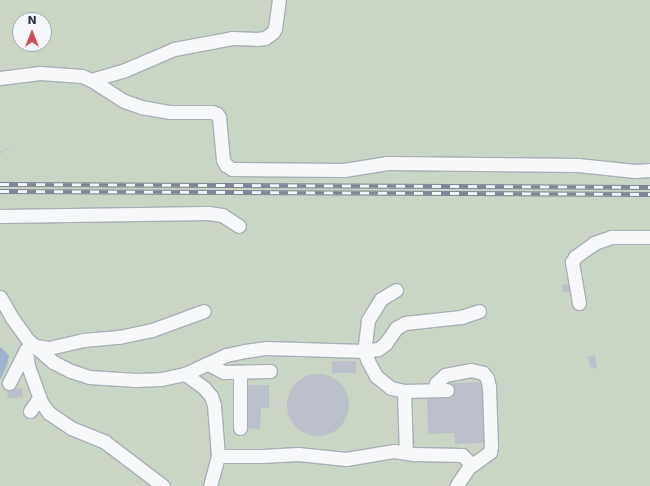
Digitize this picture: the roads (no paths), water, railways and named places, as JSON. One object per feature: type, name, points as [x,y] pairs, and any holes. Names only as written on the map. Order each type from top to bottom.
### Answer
[{"type":"lane","points":[[91,80],[125,70],[174,49],[232,38],[265,38],[276,28],[282,2]]},
{"type":"lane","points":[[0,78],[18,74],[58,74],[82,76],[124,101],[141,107],[169,112],[212,112],[217,114],[223,160],[226,165],[232,169],[344,170],[387,163],[578,164],[635,171],[650,170]]},
{"type":"lane","points":[[0,216],[208,213],[222,216],[239,226]]},
{"type":"lane","points":[[579,303],[572,262],[575,257],[594,243],[612,237],[650,236]]},
{"type":"lane","points":[[396,290],[381,299],[370,315],[365,336],[364,351],[376,376],[391,388],[404,391],[441,390],[436,383],[440,378],[455,372],[478,371],[487,378],[491,446],[490,452],[464,472],[456,486]]},
{"type":"lane","points":[[0,297],[31,346],[53,362],[71,371],[89,377],[136,380],[161,379],[185,374],[226,355],[268,348],[364,351],[378,349],[385,344],[392,332],[405,323],[461,317],[479,311]]},
{"type":"lane","points":[[31,346],[49,348],[84,340],[119,337],[152,330],[204,312]]},
{"type":"lane","points":[[9,383],[31,346]]},
{"type":"lane","points":[[31,346],[28,366],[39,398],[49,413],[71,428],[105,442],[163,486]]},
{"type":"lane","points":[[208,364],[224,372],[270,371]]},
{"type":"lane","points":[[240,372],[240,428]]},
{"type":"lane","points":[[185,374],[204,388],[214,405],[218,456],[210,486]]},
{"type":"lane","points":[[404,391],[406,453]]},
{"type":"lane","points":[[30,411],[39,398]]},
{"type":"lane","points":[[218,456],[298,454],[346,459],[394,451],[406,453],[462,455],[472,465]]},
{"type":"water","points":[[0,347],[9,356],[7,365],[0,380]]},
{"type":"railway","points":[[0,184],[650,187]]},
{"type":"railway","points":[[0,191],[650,194]]}]
